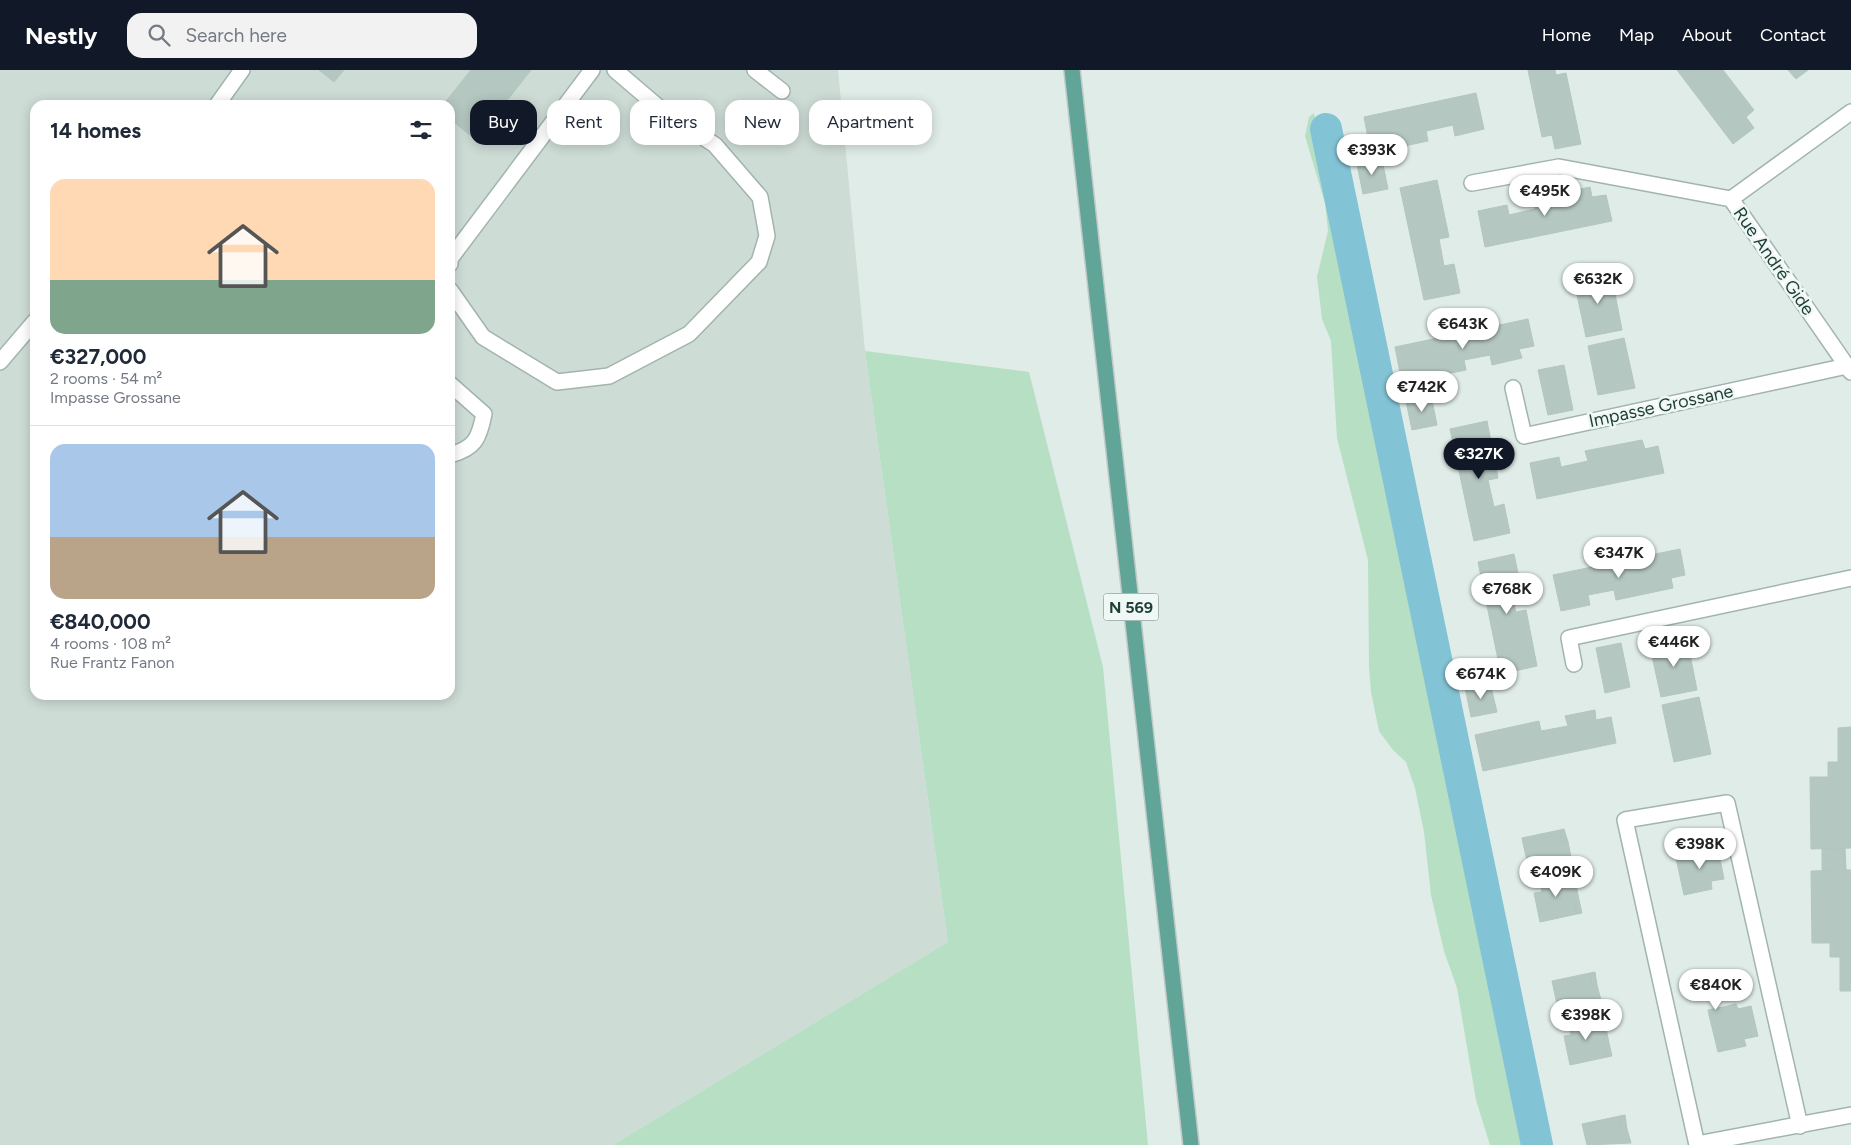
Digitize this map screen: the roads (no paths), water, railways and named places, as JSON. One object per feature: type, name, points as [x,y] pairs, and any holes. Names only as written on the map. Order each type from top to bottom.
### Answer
[{"type":"main road","name":"N 569","points":[[1072,70],[1191,1145]]},
{"type":"street","points":[[221,100],[242,70]]},
{"type":"street","points":[[455,252],[592,70]]},
{"type":"street","points":[[455,297],[483,337],[558,382],[609,376],[690,334],[759,262],[766,236],[760,197],[715,145],[663,111],[614,70]]},
{"type":"street","points":[[755,70],[782,91]]},
{"type":"street","name":"Rue André Gide","points":[[1849,369],[1731,200],[1851,112]]},
{"type":"street","points":[[1472,183],[1559,167],[1731,200]]},
{"type":"street","points":[[0,362],[30,327]]},
{"type":"street","name":"Impasse Grossane","points":[[1513,388],[1524,436],[1849,369]]},
{"type":"street","points":[[455,388],[484,414],[480,436],[466,451],[455,454]]},
{"type":"street","points":[[1574,664],[1569,638],[1851,578]]},
{"type":"street","points":[[1800,1126],[1727,803],[1626,820],[1697,1144],[1800,1126],[1851,1115]]},
{"type":"waterway","points":[[1326,129],[1537,1145]]}]
